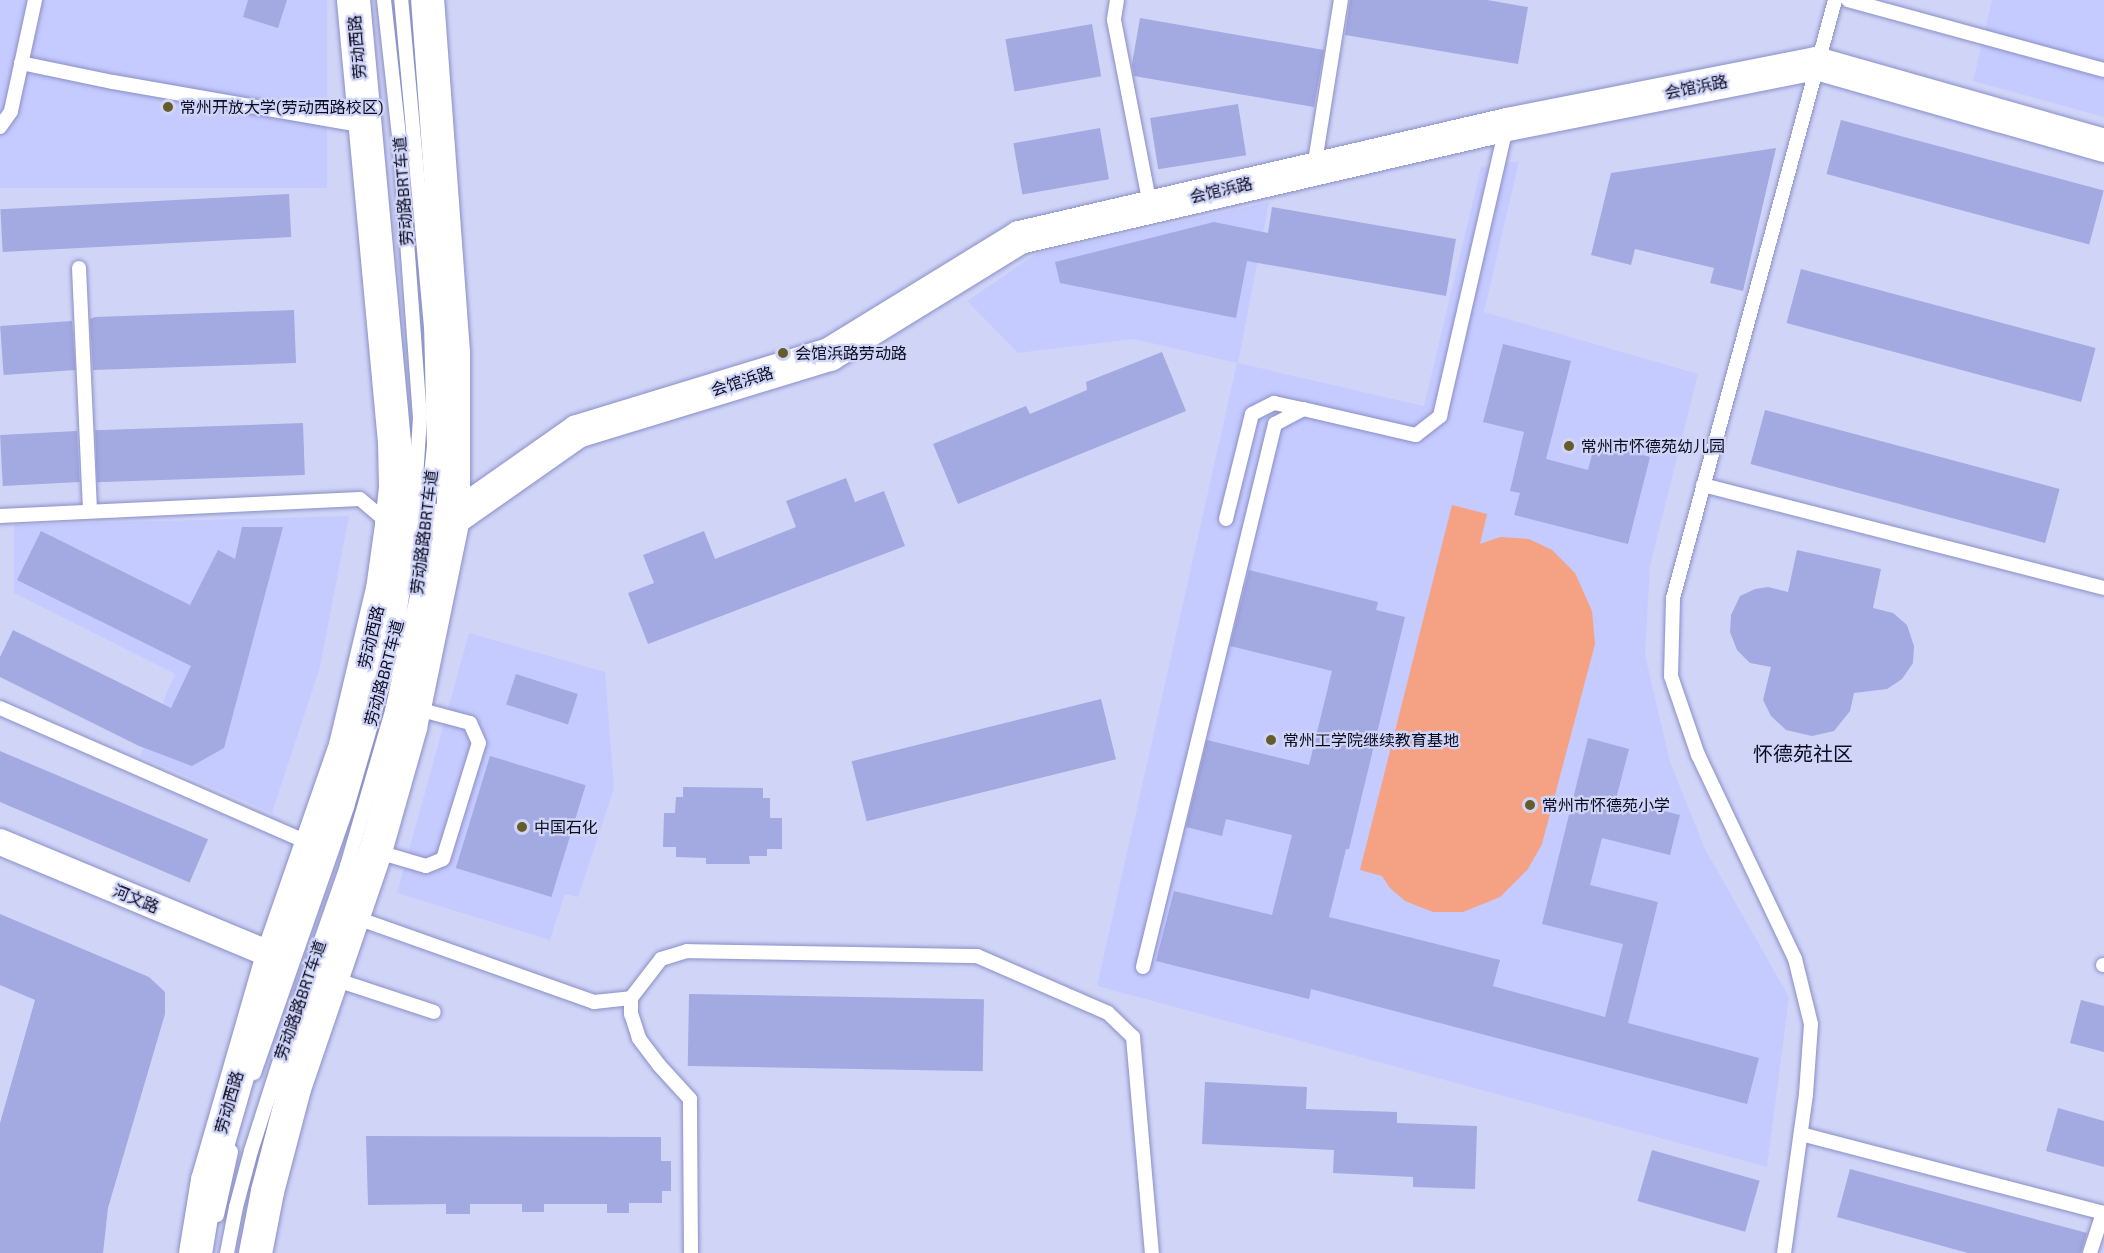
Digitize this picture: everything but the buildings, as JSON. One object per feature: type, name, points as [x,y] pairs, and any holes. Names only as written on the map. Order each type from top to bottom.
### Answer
[{"type":"main road","name":"劳动西路","points":[[353,0],[394,442],[395,486],[421,522]]},
{"type":"main road","name":"劳动西路","points":[[255,1253],[267,1191],[294,1088],[334,979],[375,851],[414,708],[421,522],[453,352],[427,0]]},
{"type":"main road","name":"会馆浜路","points":[[421,522],[577,431],[830,354],[1019,237],[1507,124],[1816,63],[2104,145]]},
{"type":"main road","name":"劳动西路","points":[[204,1243],[207,1180],[272,955],[345,745],[382,589],[421,522]]},
{"type":"street","name":"河文路","points":[[0,842],[272,955]]},
{"type":"lane","points":[[0,127],[11,111],[35,0]]},
{"type":"lane","name":"劳动路BRT车道","points":[[204,1243],[240,1113],[347,807],[395,643],[421,522],[420,418],[400,145],[384,0]]},
{"type":"lane","name":"劳动路路BRT车道","points":[[227,1253],[251,1151],[291,1026],[347,866],[392,711],[421,578],[421,522],[434,446],[431,327],[401,0]]},
{"type":"lane","points":[[1117,0],[1114,20],[1150,206]]},
{"type":"lane","points":[[1314,168],[1340,0]]},
{"type":"lane","points":[[1784,1253],[1801,1134],[1811,1024],[1795,959],[1698,754],[1671,676],[1673,598],[1834,0]]},
{"type":"lane","points":[[1848,0],[2104,70]]},
{"type":"lane","points":[[21,63],[114,82],[364,126]]},
{"type":"lane","points":[[1227,519],[1251,414],[1274,403],[1416,435],[1440,416],[1507,124]]},
{"type":"lane","points":[[79,268],[90,512]]},
{"type":"lane","points":[[1143,967],[1275,424],[1303,409]]},
{"type":"lane","points":[[1703,485],[2104,588]]},
{"type":"lane","points":[[0,516],[360,499],[421,522]]},
{"type":"lane","points":[[0,708],[311,844]]},
{"type":"lane","points":[[375,851],[426,866],[443,859],[479,743],[470,723],[414,708]]},
{"type":"lane","points":[[354,917],[594,1002],[631,998]]},
{"type":"lane","points":[[691,1253],[690,1099],[659,1065],[639,1038],[631,1014],[631,998],[661,959],[687,951],[977,956],[1108,1013],[1133,1037],[1152,1253]]},
{"type":"lane","points":[[334,979],[434,1012]]},
{"type":"lane","points":[[1801,1134],[2104,1213],[2090,1253]]},
{"type":"shaded area","name":"常州开放大学(劳动西路校区)","points":[[0,0],[327,0],[327,188],[0,188]]},
{"type":"shaded area","points":[[1992,0],[2104,0],[2104,117],[1973,81]]},
{"type":"shaded area","points":[[1519,161],[1484,312],[1698,374],[1650,565],[1645,655],[1670,762],[1705,849],[1789,997],[1767,1167],[1097,986],[1237,363],[1134,339],[1018,353],[967,301],[1036,254],[1269,202],[1238,363],[1424,406],[1481,167]]},
{"type":"shaded area","points":[[1452,505],[1487,514],[1480,544],[1500,537],[1529,539],[1552,550],[1575,573],[1592,611],[1595,644],[1542,844],[1528,869],[1500,897],[1463,912],[1433,912],[1405,901],[1390,888],[1382,876],[1360,870]]},
{"type":"shaded area","points":[[349,516],[320,667],[272,813],[140,756],[175,674],[14,593],[14,525]]},
{"type":"shaded area","points":[[469,633],[605,672],[614,788],[578,897],[565,894],[550,940],[397,893]]},
{"type":"place","name":"常州开放大学(劳动西路校区)","points":[[168,107]]},
{"type":"place","name":"会馆浜路劳动路","points":[[783,353]]},
{"type":"place","name":"常州市怀德苑幼儿园","points":[[1569,446]]},
{"type":"place","name":"常州工学院继续教育基地","points":[[1271,740]]},
{"type":"place","name":"常州市怀德苑小学","points":[[1530,805]]},
{"type":"place","name":"中国石化","points":[[522,827]]},
{"type":"district","name":"怀德苑社区","points":[[1803,753]]}]
